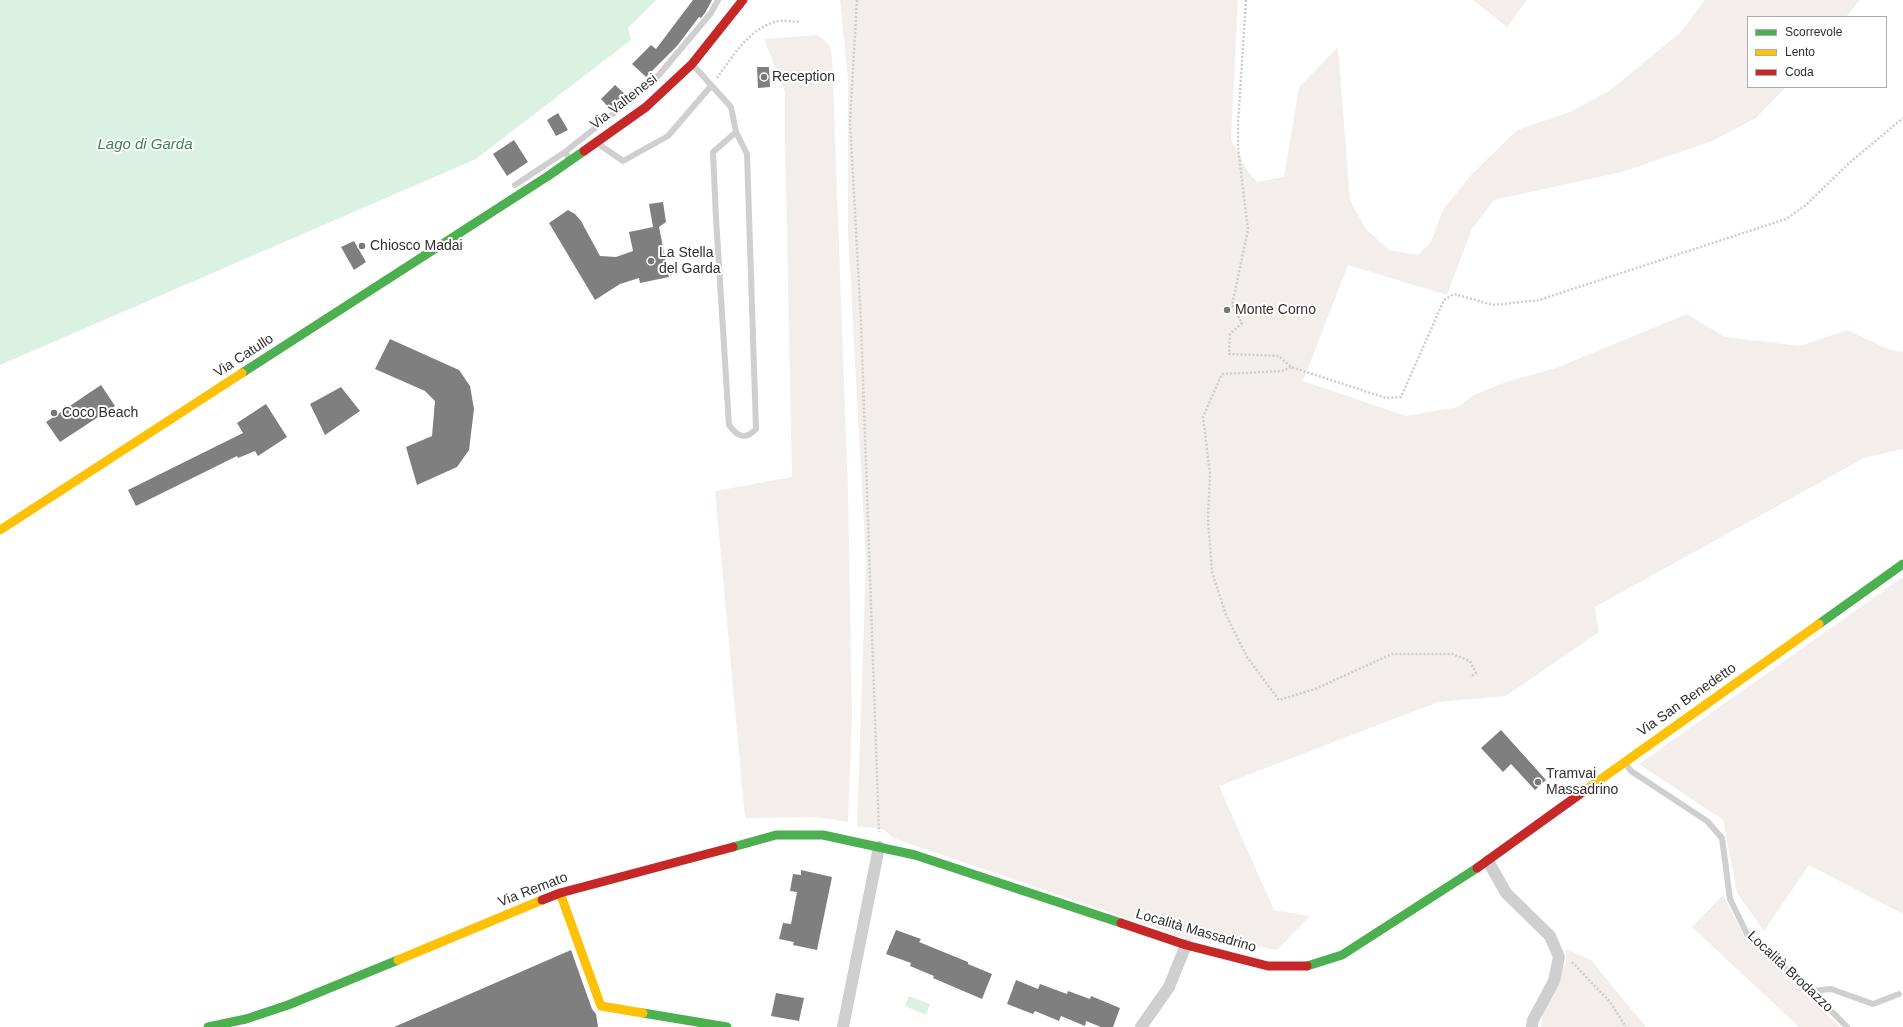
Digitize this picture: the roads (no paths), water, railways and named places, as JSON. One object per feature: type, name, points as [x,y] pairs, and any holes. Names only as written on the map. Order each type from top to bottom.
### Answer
[{"type":"main road","name":"Via Valtenesi","points":[[504,205],[646,107],[692,64],[743,0]]},
{"type":"main road","name":"Via Catullo","points":[[0,530],[504,205]]},
{"type":"main road","name":"Via San Benedetto","points":[[1490,864],[1624,762],[1903,564]]},
{"type":"main road","name":"Via Remato","points":[[208,1027],[246,1019],[288,1005],[560,893],[776,835],[823,835],[880,846]]},
{"type":"main road","name":"Località Massadrino","points":[[880,846],[915,855],[1186,945],[1268,966],[1308,966],[1342,955],[1490,864]]},
{"type":"main road","points":[[560,893],[601,1006],[728,1027]]},
{"type":"street","points":[[843,1027],[880,846]]},
{"type":"street","points":[[1490,864],[1506,893],[1550,936],[1559,957],[1554,981],[1533,1020],[1532,1027]]},
{"type":"street","points":[[1141,1027],[1169,987],[1186,945]]},
{"type":"lane","points":[[516,185],[565,152],[653,82],[710,13],[718,0]]},
{"type":"lane","points":[[692,64],[731,107],[736,132],[747,154],[756,429],[751,434],[743,436],[735,433],[729,425],[713,152],[736,132]]},
{"type":"lane","points":[[596,142],[624,161],[668,136],[711,86]]},
{"type":"lane","points":[[565,152],[570,160]]},
{"type":"lane","name":"Località Brodazzo","points":[[1624,762],[1631,770],[1707,821],[1722,838],[1730,899],[1748,936],[1812,991],[1847,1027]]},
{"type":"lane","points":[[1812,991],[1831,989],[1873,1004],[1900,994]]},
{"type":"water","name":"Lago di Garda","points":[[0,0],[656,0],[628,28],[631,40],[476,159],[0,365]]},
{"type":"water","points":[[909,996],[930,1004],[926,1015],[905,1006]]},
{"type":"place","name":"Reception","points":[[764,77]]},
{"type":"place","name":"Chiosco Madai","points":[[362,246]]},
{"type":"place","name":"La Stella del Garda","points":[[651,261]]},
{"type":"place","name":"Monte Corno","points":[[1227,310]]},
{"type":"place","name":"Coco Beach","points":[[54,413]]},
{"type":"place","name":"Tramvai Massadrino","points":[[1538,782]]}]
